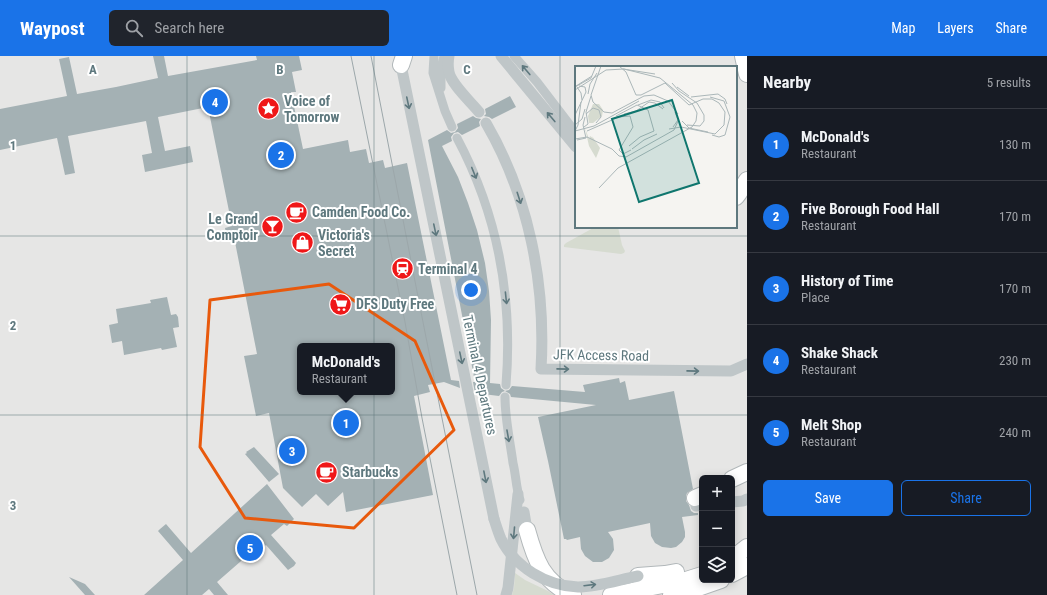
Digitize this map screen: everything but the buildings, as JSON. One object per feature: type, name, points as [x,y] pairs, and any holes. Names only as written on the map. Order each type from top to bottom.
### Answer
[{"type":"highway","points":[[743,56],[747,74]]},
{"type":"highway","points":[[737,196],[747,180]]},
{"type":"highway","points":[[735,478],[747,472]]},
{"type":"highway","points":[[528,530],[535,557],[543,571],[553,583],[569,594]]},
{"type":"highway","points":[[735,548],[747,539]]},
{"type":"highway","points":[[735,557],[747,547]]},
{"type":"highway","points":[[735,572],[747,566]]},
{"type":"highway","points":[[638,576],[666,574],[699,567]]},
{"type":"highway","points":[[611,595],[699,576]]},
{"type":"highway","points":[[671,595],[712,583]]},
{"type":"street","points":[[434,56],[433,73],[445,111],[452,127]]},
{"type":"street","points":[[441,98],[441,70],[444,56]]},
{"type":"street","points":[[449,56],[449,72],[452,80],[479,112]]},
{"type":"street","points":[[501,56],[575,146]]},
{"type":"street","points":[[514,56],[537,82],[575,132]]},
{"type":"street","name":"Terminal 4 Departures","points":[[402,60],[489,496],[494,518],[501,538],[509,552],[523,566],[540,578],[555,583],[579,587],[638,576]]},
{"type":"street","name":"JFK Access Road","points":[[486,123],[500,148],[517,190],[531,239],[537,270],[541,304],[541,369],[731,371],[747,364]]},
{"type":"street","points":[[457,138],[472,168],[483,196],[500,257],[508,320],[506,385]]},
{"type":"street","points":[[505,397],[507,428],[518,494],[528,530]]},
{"type":"street","points":[[506,595],[518,494]]},
{"type":"street","points":[[735,502],[747,500]]},
{"type":"highlighted area","points":[[329,284],[415,341],[454,430],[354,528],[245,518],[200,447],[210,300]]},
{"type":"shaded area","points":[[0,56],[747,56],[747,595],[0,595]]},
{"type":"shaded area","points":[[593,228],[618,228],[625,251],[621,254],[564,247],[566,243]]},
{"type":"shaded area","points":[[515,573],[525,580],[554,595],[512,595]]},
{"type":"tram line","points":[[351,56],[405,322],[422,418],[457,595]]},
{"type":"tram line","points":[[371,56],[477,595]]},
{"type":"place","name":"Shake Shack","points":[[215,102]]},
{"type":"place","name":"Voice of Tomorrow","points":[[269,109]]},
{"type":"place","name":"Five Borough Food Hall","points":[[281,155]]},
{"type":"place","name":"Camden Food Co.","points":[[297,212]]},
{"type":"place","name":"Le Grand Comptoir","points":[[273,227]]},
{"type":"place","name":"Victoria's Secret","points":[[302,243]]},
{"type":"place","name":"Terminal 4","points":[[402,269]]},
{"type":"place","name":"DFS Duty Free","points":[[341,304]]},
{"type":"place","name":"McDonald's","points":[[346,423]]},
{"type":"place","name":"History of Time","points":[[292,451]]},
{"type":"place","name":"Starbucks","points":[[326,472]]},
{"type":"place","name":"Melt Shop","points":[[250,548]]}]
